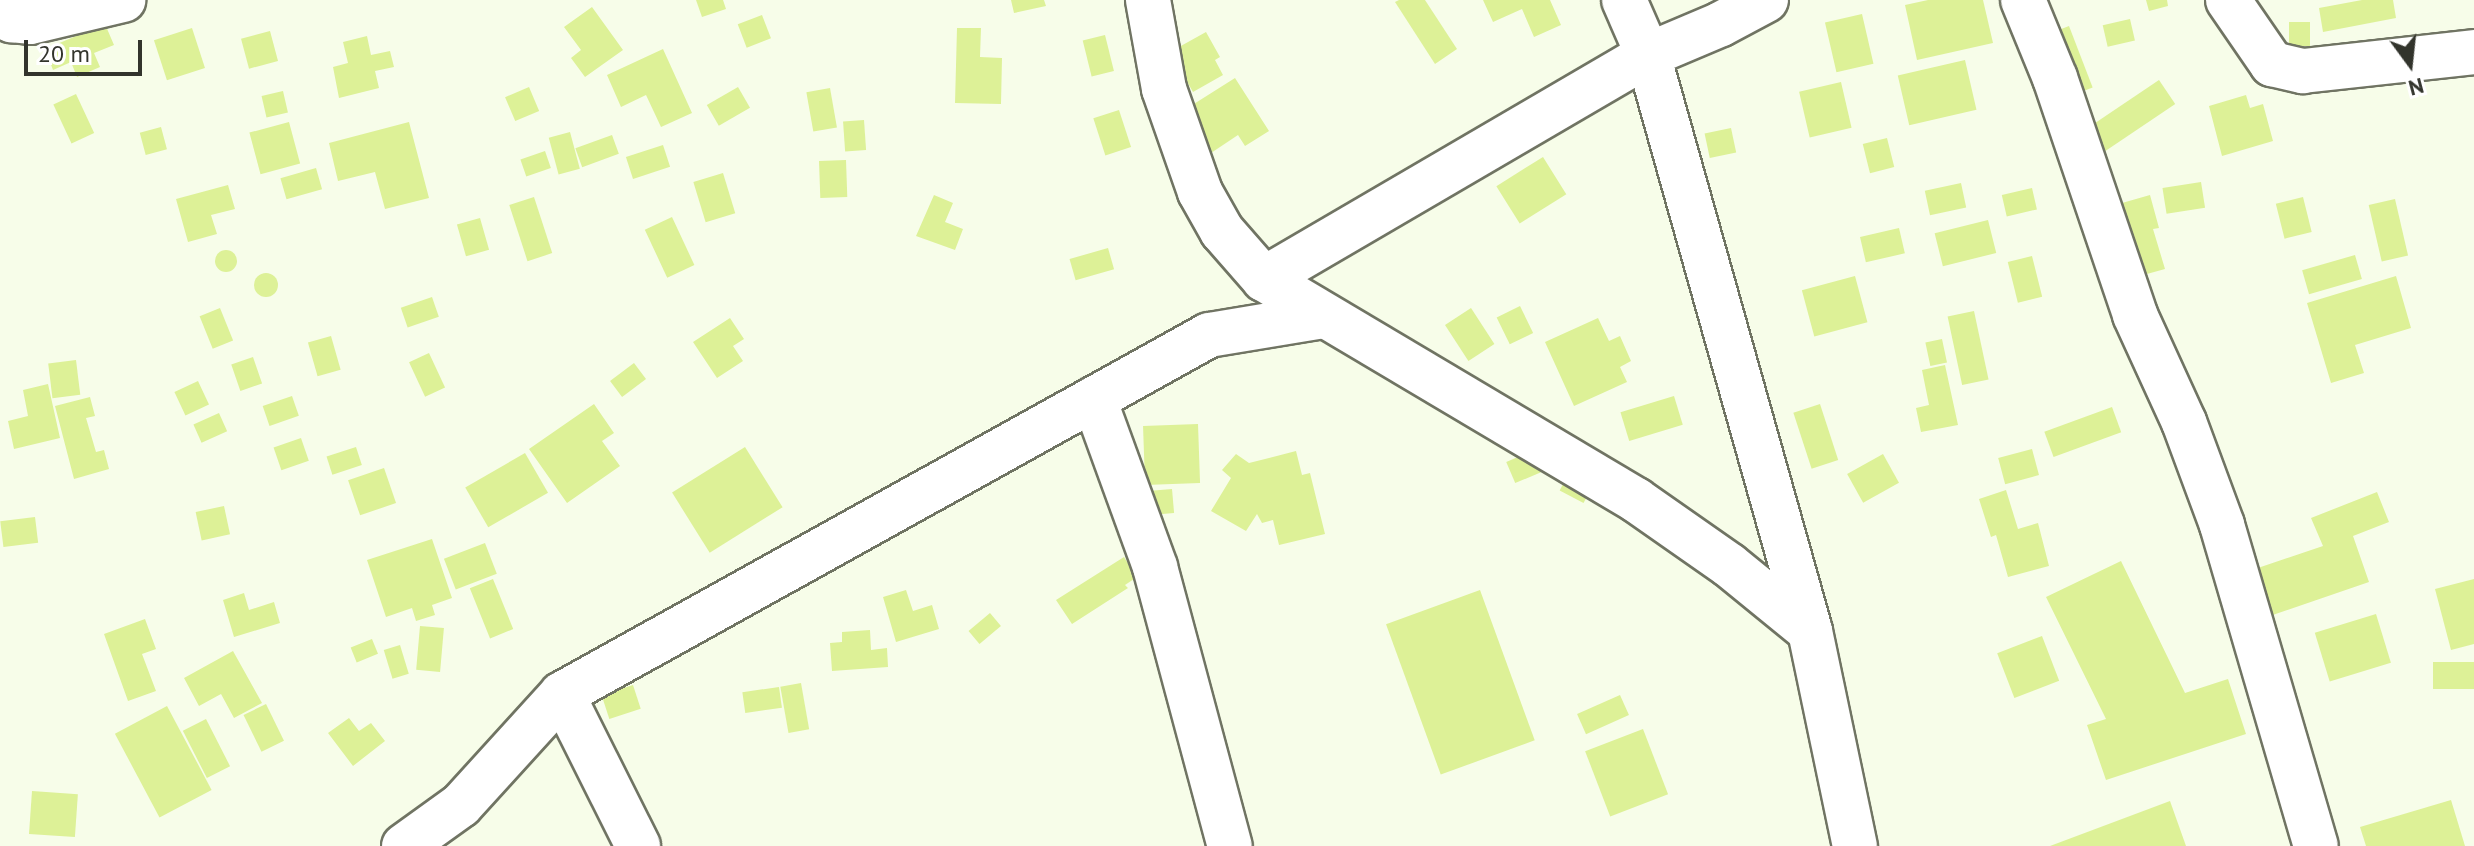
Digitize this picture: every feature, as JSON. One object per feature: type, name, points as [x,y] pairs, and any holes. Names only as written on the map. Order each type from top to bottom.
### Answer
[{"type":"street","points":[[0,14],[30,22],[123,0]]},
{"type":"street","points":[[1148,0],[1164,89],[1200,192],[1222,231],[1264,279],[1636,500],[1729,565],[1810,631]]},
{"type":"street","points":[[1624,0],[1648,55],[1810,631],[1855,846]]},
{"type":"street","points":[[1264,279],[1648,55],[1721,24],[1766,0]]},
{"type":"street","points":[[2023,0],[2055,78],[2135,315],[2184,422],[2222,525],[2316,846]]},
{"type":"street","points":[[2228,0],[2272,64],[2303,71],[2474,52]]},
{"type":"street","points":[[404,846],[461,805],[562,694],[1209,335],[1324,316]]},
{"type":"street","points":[[1094,399],[1155,567],[1230,846]]},
{"type":"street","points":[[562,694],[638,846]]},
{"type":"building","points":[[696,0],[723,0],[726,9],[702,17]]},
{"type":"building","points":[[1011,0],[1044,0],[1046,6],[1014,13]]},
{"type":"building","points":[[1425,0],[1457,49],[1435,64],[1395,2]]},
{"type":"building","points":[[1483,0],[1550,0],[1561,25],[1534,37],[1522,9],[1493,22]]},
{"type":"building","points":[[1928,0],[1983,0],[1993,43],[1917,60],[1905,5]]},
{"type":"building","points":[[2146,0],[2167,0],[2168,6],[2149,11]]},
{"type":"building","points":[[2362,0],[2393,0],[2396,18],[2323,32],[2319,8]]},
{"type":"building","points":[[592,7],[623,50],[585,77],[571,58],[581,50],[564,27]]},
{"type":"building","points":[[1862,14],[1873,64],[1836,72],[1825,23]]},
{"type":"building","points":[[762,15],[771,38],[747,48],[738,24]]},
{"type":"building","points":[[2130,19],[2135,40],[2108,47],[2103,25]]},
{"type":"building","points":[[2289,22],[2310,22],[2310,46],[2289,46]]},
{"type":"building","points":[[105,24],[114,45],[94,53],[100,67],[77,77],[71,62],[53,70],[45,49]]},
{"type":"building","points":[[2069,26],[2093,88],[2066,98],[2042,36]]},
{"type":"building","points":[[192,28],[205,68],[167,80],[154,40]]},
{"type":"building","points":[[957,28],[981,28],[980,57],[1002,58],[1001,104],[955,103]]},
{"type":"building","points":[[270,31],[278,61],[249,69],[241,39]]},
{"type":"building","points":[[1206,32],[1220,57],[1215,60],[1223,75],[1193,92],[1170,52]]},
{"type":"building","points":[[1105,35],[1114,71],[1092,76],[1083,41]]},
{"type":"building","points":[[367,36],[371,55],[390,51],[394,67],[375,71],[379,88],[339,98],[333,67],[348,63],[343,42]]},
{"type":"building","points":[[663,49],[692,113],[661,127],[646,95],[621,107],[607,75]]},
{"type":"building","points":[[1965,60],[1976,110],[1909,125],[1898,76]]},
{"type":"building","points":[[1235,78],[1269,131],[1245,146],[1238,135],[1205,157],[1178,114]]},
{"type":"building","points":[[2159,80],[2175,104],[2101,154],[2084,130]]},
{"type":"building","points":[[1841,82],[1852,128],[1810,137],[1799,92]]},
{"type":"building","points":[[529,87],[539,111],[515,121],[505,97]]},
{"type":"building","points":[[738,87],[750,108],[719,126],[707,105]]},
{"type":"building","points":[[830,88],[837,127],[813,132],[806,92]]},
{"type":"building","points":[[283,91],[288,112],[267,117],[262,96]]},
{"type":"building","points":[[76,94],[94,133],[72,144],[53,105]]},
{"type":"building","points":[[2246,95],[2250,108],[2263,104],[2273,141],[2222,156],[2209,106]]},
{"type":"building","points":[[1119,110],[1131,147],[1105,155],[1093,118]]},
{"type":"building","points":[[864,120],[866,150],[845,151],[843,121]]},
{"type":"building","points":[[289,122],[300,164],[261,174],[249,133]]},
{"type":"building","points":[[409,122],[429,198],[385,209],[375,172],[338,181],[329,143]]},
{"type":"building","points":[[161,127],[167,149],[146,155],[140,133]]},
{"type":"building","points":[[1731,128],[1736,152],[1710,158],[1705,134]]},
{"type":"building","points":[[570,132],[580,169],[559,174],[549,138]]},
{"type":"building","points":[[612,135],[619,154],[582,167],[575,148]]},
{"type":"building","points":[[1887,138],[1894,167],[1870,173],[1863,144]]},
{"type":"building","points":[[663,145],[670,167],[633,179],[626,157]]},
{"type":"building","points":[[545,151],[551,168],[526,176],[520,159]]},
{"type":"building","points":[[1543,157],[1566,194],[1520,223],[1496,186]]},
{"type":"building","points":[[846,160],[847,197],[820,198],[819,161]]},
{"type":"building","points":[[316,168],[322,189],[286,199],[280,178]]},
{"type":"building","points":[[723,173],[735,213],[706,222],[693,182]]},
{"type":"building","points":[[2201,182],[2205,208],[2167,214],[2162,188]]},
{"type":"building","points":[[1961,183],[1966,207],[1930,215],[1925,191]]},
{"type":"building","points":[[228,185],[235,209],[211,215],[217,234],[188,242],[176,199]]},
{"type":"building","points":[[2032,188],[2037,209],[2007,216],[2002,195]]},
{"type":"building","points":[[934,195],[953,203],[945,222],[963,229],[955,250],[916,236]]},
{"type":"building","points":[[2150,195],[2159,228],[2153,229],[2165,269],[2136,277],[2115,205]]},
{"type":"building","points":[[534,197],[552,253],[528,261],[509,205]]},
{"type":"building","points":[[2303,197],[2312,232],[2285,239],[2276,204]]},
{"type":"building","points":[[2395,199],[2408,256],[2382,262],[2369,205]]},
{"type":"building","points":[[672,217],[694,265],[667,278],[645,230]]},
{"type":"building","points":[[480,218],[489,250],[466,256],[457,225]]},
{"type":"building","points":[[1988,220],[1996,253],[1943,266],[1935,233]]},
{"type":"building","points":[[1899,228],[1905,253],[1866,262],[1860,237]]},
{"type":"building","points":[[1108,248],[1114,269],[1076,280],[1070,259]]},
{"type":"building","points":[[226,250],[234,253],[237,261],[234,269],[226,272],[218,269],[215,261],[218,253]]},
{"type":"building","points":[[2355,255],[2362,279],[2309,294],[2302,270]]},
{"type":"building","points":[[2032,256],[2042,297],[2018,303],[2008,262]]},
{"type":"building","points":[[266,273],[277,280],[278,285],[271,296],[266,297],[255,290],[254,285],[261,274]]},
{"type":"building","points":[[1855,276],[1867,322],[1814,337],[1802,290]]},
{"type":"building","points":[[2396,276],[2411,328],[2355,345],[2364,373],[2331,383],[2307,303]]},
{"type":"building","points":[[432,297],[439,317],[408,328],[401,308]]},
{"type":"building","points":[[1520,306],[1533,333],[1510,344],[1497,317]]},
{"type":"building","points":[[220,308],[233,340],[213,349],[200,316]]},
{"type":"building","points":[[1471,308],[1494,344],[1468,361],[1445,325]]},
{"type":"building","points":[[1974,311],[1989,379],[1962,385],[1948,317]]},
{"type":"building","points":[[730,318],[744,339],[733,346],[743,361],[717,378],[693,342]]},
{"type":"building","points":[[1598,318],[1609,341],[1620,336],[1631,361],[1620,367],[1627,382],[1574,406],[1545,342]]},
{"type":"building","points":[[331,336],[341,370],[318,376],[308,343]]},
{"type":"building","points":[[1942,339],[1947,362],[1930,366],[1925,343]]},
{"type":"building","points":[[429,353],[445,387],[425,397],[409,362]]},
{"type":"building","points":[[253,357],[262,383],[240,391],[231,364]]},
{"type":"building","points":[[76,360],[80,395],[52,398],[48,363]]},
{"type":"building","points":[[634,363],[646,379],[622,397],[610,381]]},
{"type":"building","points":[[1945,365],[1958,425],[1921,432],[1916,408],[1929,405],[1922,370]]},
{"type":"building","points":[[198,381],[209,405],[185,416],[174,392]]},
{"type":"building","points":[[48,384],[60,438],[14,449],[8,421],[28,416],[23,390]]},
{"type":"building","points":[[292,396],[299,416],[270,426],[263,406]]},
{"type":"building","points":[[1674,396],[1683,425],[1629,441],[1620,412]]},
{"type":"building","points":[[90,397],[95,416],[86,418],[96,452],[104,450],[109,469],[74,479],[55,406]]},
{"type":"building","points":[[594,404],[614,433],[602,441],[620,466],[567,503],[529,449]]},
{"type":"building","points":[[1820,404],[1838,460],[1812,469],[1793,413]]},
{"type":"building","points":[[2112,407],[2121,432],[2054,457],[2044,432]]},
{"type":"building","points":[[219,413],[227,431],[202,443],[193,424]]},
{"type":"building","points":[[1198,424],[1200,483],[1145,485],[1143,426]]},
{"type":"building","points":[[301,438],[309,461],[281,470],[274,447]]},
{"type":"building","points":[[356,447],[362,465],[332,475],[327,457]]},
{"type":"building","points":[[745,447],[783,507],[710,553],[672,493]]},
{"type":"building","points":[[2032,449],[2039,475],[2005,484],[1998,458]]},
{"type":"building","points":[[1296,451],[1302,475],[1310,473],[1325,534],[1279,545],[1273,520],[1262,523],[1257,514],[1246,531],[1211,511],[1231,478],[1222,470],[1236,454],[1249,463]]},
{"type":"building","points":[[1532,451],[1541,472],[1515,483],[1506,462]]},
{"type":"building","points":[[525,453],[548,493],[488,527],[465,487]]},
{"type":"building","points":[[1883,454],[1899,483],[1863,503],[1847,474]]},
{"type":"building","points":[[384,468],[396,503],[360,515],[348,480]]},
{"type":"building","points":[[1570,471],[1594,484],[1584,503],[1560,490]]},
{"type":"building","points":[[1172,489],[1174,513],[1147,515],[1145,491]]},
{"type":"building","points":[[2006,490],[2018,529],[2038,523],[2049,566],[2008,577],[1996,535],[1991,537],[1979,499]]},
{"type":"building","points":[[2377,492],[2389,522],[2353,536],[2369,582],[2264,618],[2249,571],[2323,546],[2311,518]]},
{"type":"building","points":[[224,506],[230,534],[202,540],[196,512]]},
{"type":"building","points":[[35,517],[38,543],[3,547],[0,521]]},
{"type":"building","points":[[432,539],[452,598],[432,605],[435,615],[416,621],[412,608],[386,617],[367,560]]},
{"type":"building","points":[[485,543],[497,574],[456,590],[444,559]]},
{"type":"building","points":[[1124,557],[1137,577],[1125,585],[1128,588],[1072,624],[1056,600]]},
{"type":"building","points":[[2121,561],[2185,693],[2228,679],[2246,734],[2106,780],[2087,725],[2106,719],[2046,597]]},
{"type":"building","points":[[493,579],[513,629],[490,638],[470,588]]},
{"type":"building","points":[[2474,579],[2474,644],[2451,650],[2435,589]]},
{"type":"building","points":[[906,590],[913,611],[932,605],[939,629],[896,642],[883,597]]},
{"type":"building","points":[[1480,590],[1535,740],[1441,775],[1386,624]]},
{"type":"building","points":[[244,593],[249,610],[274,602],[280,623],[234,637],[223,600]]},
{"type":"building","points":[[990,613],[1001,626],[979,644],[969,631]]},
{"type":"building","points":[[2376,614],[2391,663],[2330,681],[2315,633]]},
{"type":"building","points":[[145,619],[156,649],[142,654],[156,691],[128,701],[104,634]]},
{"type":"building","points":[[420,626],[444,628],[440,672],[416,670]]},
{"type":"building","points":[[870,630],[871,650],[887,648],[888,667],[832,671],[830,643],[842,642],[842,632]]},
{"type":"building","points":[[2042,636],[2059,681],[2014,698],[1997,653]]},
{"type":"building","points":[[372,639],[378,654],[357,662],[351,648]]},
{"type":"building","points":[[400,645],[409,674],[393,679],[384,650]]},
{"type":"building","points":[[233,651],[262,703],[234,718],[221,694],[199,706],[184,678]]},
{"type":"building","points":[[2433,662],[2474,662],[2474,689],[2433,689]]},
{"type":"building","points":[[801,683],[809,729],[788,733],[780,687]]},
{"type":"building","points":[[633,685],[641,709],[609,719],[602,695]]},
{"type":"building","points":[[779,687],[782,708],[745,713],[742,692]]},
{"type":"building","points":[[1620,695],[1629,715],[1586,734],[1577,714]]},
{"type":"building","points":[[266,704],[284,741],[262,752],[244,715]]},
{"type":"building","points":[[167,706],[212,790],[160,818],[115,734]]},
{"type":"building","points":[[349,718],[359,731],[371,723],[385,741],[353,766],[328,733]]},
{"type":"building","points":[[206,719],[230,766],[207,778],[183,731]]},
{"type":"building","points":[[1643,729],[1668,794],[1610,817],[1585,751]]},
{"type":"building","points":[[32,791],[78,794],[75,837],[29,834]]},
{"type":"building","points":[[2451,800],[2465,846],[2366,846],[2360,827]]},
{"type":"building","points":[[2170,801],[2186,846],[2050,846]]}]
